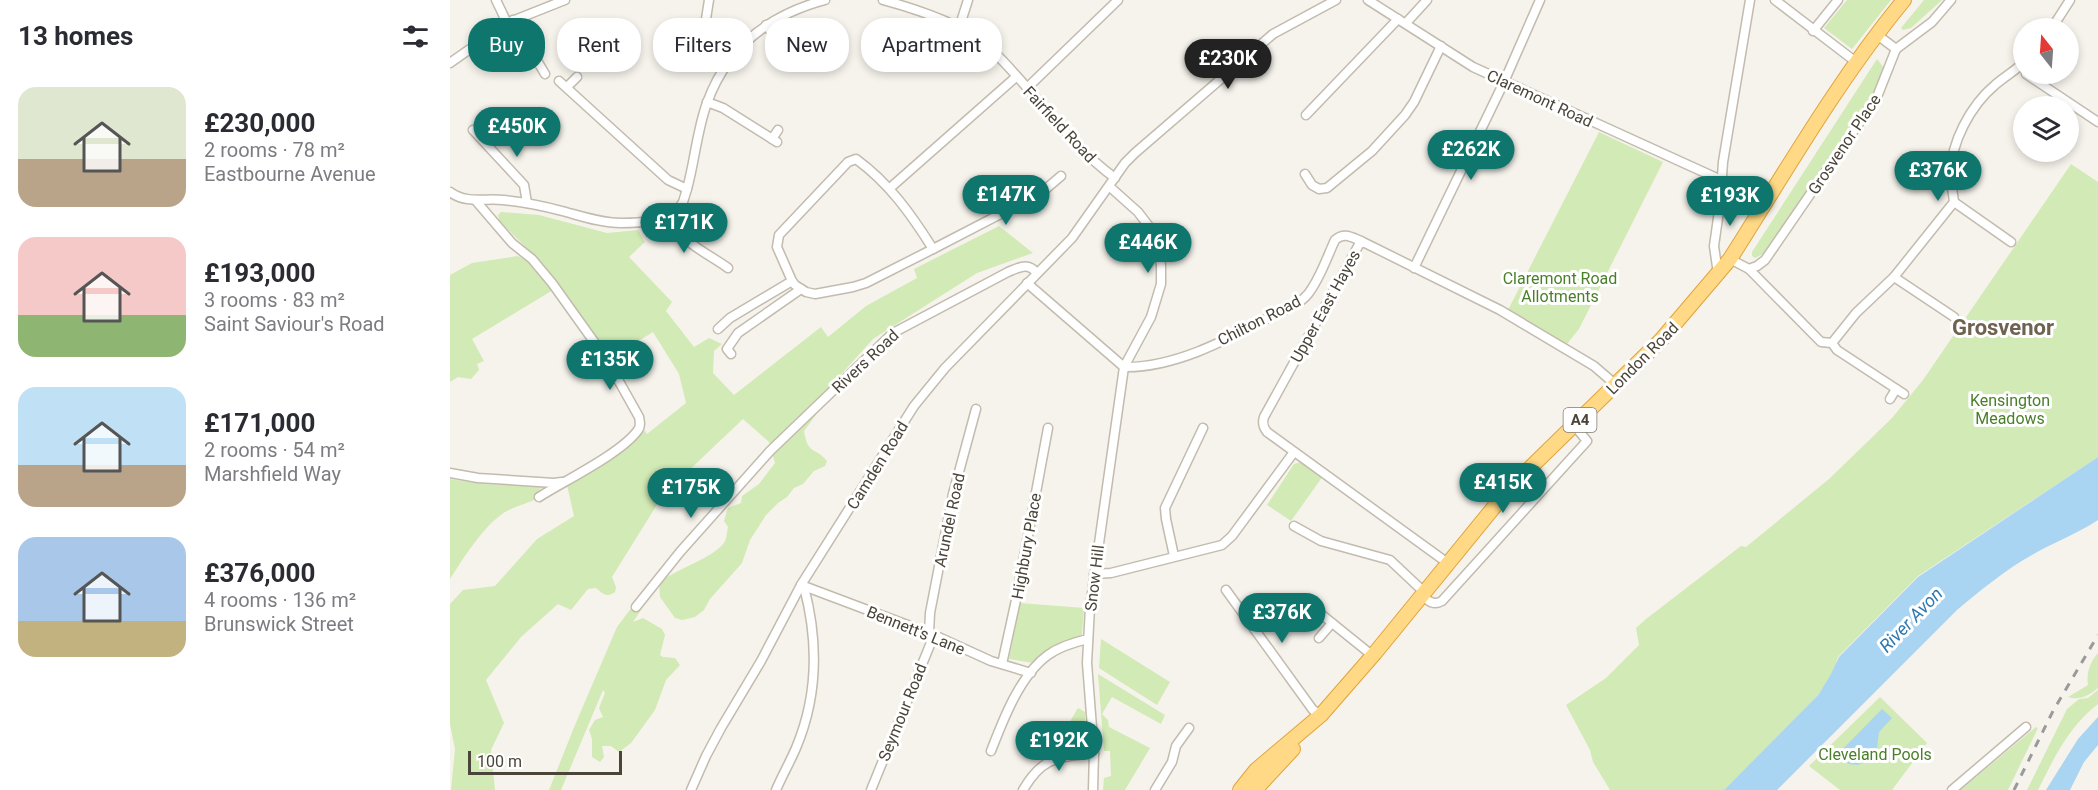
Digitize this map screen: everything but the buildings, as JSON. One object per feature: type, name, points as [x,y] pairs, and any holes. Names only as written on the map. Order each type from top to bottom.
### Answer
[{"type":"highway","name":"London Road","points":[[1256,790],[1309,733],[1321,715],[1373,656],[1499,501],[1661,340],[1718,275],[1856,62],[1904,0]]},
{"type":"highway","name":"London Road","points":[[1240,790],[1256,770],[1321,715]]},
{"type":"street","points":[[496,0],[507,18]]},
{"type":"street","points":[[520,18],[565,0]]},
{"type":"street","points":[[706,18],[709,0]]},
{"type":"street","points":[[778,18],[813,2],[825,0]]},
{"type":"street","points":[[962,18],[968,0]]},
{"type":"street","points":[[1027,88],[1118,0]]},
{"type":"street","name":"Camden Road","points":[[691,790],[706,756],[802,586],[914,406],[945,368],[1072,238],[1125,163],[1135,153],[1273,34],[1335,0]]},
{"type":"street","name":"Claremont Road","points":[[1368,0],[1473,67],[1721,180]]},
{"type":"street","points":[[1306,115],[1426,0]]},
{"type":"street","points":[[1414,268],[1504,82],[1540,0]]},
{"type":"street","points":[[1718,275],[1714,250],[1721,180],[1750,0]]},
{"type":"street","points":[[1774,0],[1856,62]]},
{"type":"street","points":[[1813,31],[1838,0]]},
{"type":"street","points":[[1876,34],[1896,50],[1932,22],[1951,0]]},
{"type":"street","points":[[2058,18],[2070,0]]},
{"type":"street","name":"Fairfield Road","points":[[888,1],[933,18]]},
{"type":"street","points":[[450,192],[457,197],[476,201],[500,200],[527,203],[598,221],[620,223],[653,221],[675,214],[687,189],[707,102],[718,79],[741,46],[765,26]]},
{"type":"street","points":[[1305,174],[1312,185],[1318,189],[1327,189],[1372,152],[1414,102],[1441,46]]},
{"type":"street","name":"Grosvenor Place","points":[[1749,269],[1765,260],[1877,97],[1896,50]]},
{"type":"street","points":[[450,63],[468,51]]},
{"type":"street","name":"Fairfield Road","points":[[1002,62],[1085,152],[1115,178]]},
{"type":"street","points":[[1832,343],[1856,313],[1894,277],[1954,202],[1951,168],[1959,136],[1972,111],[1993,87],[2013,75]]},
{"type":"street","points":[[567,87],[577,77]]},
{"type":"street","points":[[890,188],[1016,77]]},
{"type":"street","points":[[559,81],[668,180],[687,189]]},
{"type":"street","points":[[2044,84],[2098,122]]},
{"type":"street","points":[[707,102],[723,108],[774,140],[778,130]]},
{"type":"street","points":[[473,130],[524,184],[527,203]]},
{"type":"street","points":[[933,249],[910,212],[890,188],[856,159],[848,162],[779,235],[777,247],[792,281],[801,289],[815,294],[866,283],[933,249],[1041,193],[1061,176]]},
{"type":"street","points":[[1027,283],[1124,367],[1151,317],[1161,284],[1161,266],[1159,248],[1151,229],[1138,212],[1110,187]]},
{"type":"street","points":[[476,201],[512,243],[532,259],[552,284],[607,360],[641,423],[638,430],[615,451],[539,497]]},
{"type":"street","points":[[1954,202],[2011,242]]},
{"type":"street","points":[[669,217],[680,236],[728,267]]},
{"type":"street","name":"Chilton Road","points":[[1124,367],[1149,366],[1189,354],[1242,332],[1297,303],[1307,295],[1314,284],[1335,240],[1346,235],[1361,241]]},
{"type":"street","name":"Upper East Hayes","points":[[1449,564],[1267,432],[1262,422],[1361,241],[1500,310],[1594,366],[1616,385]]},
{"type":"street","points":[[1730,259],[1749,269],[1821,342],[1832,343],[1837,350],[1900,391],[1890,399]]},
{"type":"street","name":"Rivers Road","points":[[636,606],[680,552],[770,451],[898,330],[1008,272],[1027,265],[1037,273]]},
{"type":"street","points":[[1894,277],[1954,317]]},
{"type":"street","points":[[718,329],[730,318],[792,281]]},
{"type":"street","points":[[731,354],[727,349],[738,333],[801,289]]},
{"type":"street","name":"Snow Hill","points":[[1093,790],[1094,753],[1087,663],[1088,639],[1094,574],[1124,367]]},
{"type":"street","name":"Arundel Road","points":[[931,634],[930,613],[953,494],[976,409]]},
{"type":"street","points":[[1294,526],[1321,541],[1390,560],[1431,603],[1436,604],[1442,601],[1587,441],[1574,425]]},
{"type":"street","name":"Highbury Place","points":[[1002,664],[1048,428]]},
{"type":"street","points":[[1174,556],[1165,508],[1203,428]]},
{"type":"street","points":[[1094,574],[1111,573],[1222,545],[1232,536],[1294,452]]},
{"type":"street","points":[[450,473],[478,478],[554,483],[565,481]]},
{"type":"street","points":[[776,790],[796,746],[813,690],[813,645],[802,586]]},
{"type":"street","name":"Bennett's Lane","points":[[802,586],[931,634],[1002,664],[1031,673]]},
{"type":"street","points":[[1226,590],[1313,710],[1321,715]]},
{"type":"street","points":[[1316,610],[1373,656]]},
{"type":"street","points":[[1319,638],[1332,623]]},
{"type":"street","name":"Seymour Road","points":[[871,790],[931,634]]},
{"type":"street","points":[[991,751],[1006,712],[1031,673],[1048,655],[1075,642],[1088,639]]},
{"type":"street","points":[[1952,790],[2026,727]]},
{"type":"street","points":[[1155,790],[1172,762],[1176,746],[1189,728]]},
{"type":"street","points":[[1023,790],[1033,772],[1045,764],[1059,758],[1094,753]]},
{"type":"green space","points":[[1847,0],[1891,0],[1852,49],[1824,28]]},
{"type":"green space","points":[[1924,0],[1942,0],[1911,28],[1903,30],[1901,28]]},
{"type":"green space","points":[[1877,59],[1884,68],[1881,81],[1862,113],[1763,254],[1755,258],[1752,252]]},
{"type":"green space","name":"Claremont Road Allotments","points":[[1599,132],[1663,162],[1579,329],[1567,344],[1508,310]]},
{"type":"green space","name":"Kensington Meadows","points":[[2071,164],[2098,182],[2098,457],[1918,576],[1838,657],[1832,675],[1819,694],[1724,790],[1610,790],[1593,762],[1590,750],[1566,705],[1606,678],[1639,645],[1636,628],[1646,619],[1741,546],[1746,547],[1829,479],[1892,418],[1923,380]]},
{"type":"green space","points":[[501,212],[539,215],[607,233],[638,230],[645,242],[629,257],[672,302],[666,311],[694,347],[709,338],[722,344],[714,351],[713,373],[734,395],[821,327],[828,337],[866,306],[917,278],[914,269],[999,226],[1033,253],[977,273],[873,339],[835,381],[832,393],[804,431],[810,448],[827,461],[825,466],[814,471],[803,484],[794,488],[766,515],[750,540],[742,563],[710,599],[704,610],[695,617],[682,620],[675,618],[660,597],[659,583],[721,547],[727,536],[728,527],[724,521],[728,508],[741,503],[742,496],[759,484],[775,463],[769,442],[743,419],[663,495],[612,577],[616,587],[615,592],[607,595],[596,588],[588,589],[571,610],[558,604],[521,637],[486,680],[504,723],[491,750],[495,790],[451,790],[455,749],[450,724],[450,604],[463,590],[495,586],[537,539],[574,516],[567,485],[618,455],[643,428],[647,434],[686,403],[679,374],[653,332],[611,358],[543,264],[499,221],[498,215]]},
{"type":"green space","points":[[518,256],[532,264],[553,290],[472,339],[484,361],[477,364],[479,370],[471,379],[458,377],[450,382],[450,275],[472,263]]},
{"type":"green space","points":[[1301,462],[1323,476],[1291,521],[1267,505],[1294,464]]},
{"type":"green space","points":[[450,479],[484,484],[543,486],[538,491],[540,498],[509,510],[492,523],[461,561],[450,579]]},
{"type":"green space","points":[[1020,603],[1084,608],[1082,635],[1050,649],[1033,663],[1009,659]]},
{"type":"green space","points":[[632,607],[641,610],[633,622],[643,618],[662,629],[665,635],[660,655],[675,658],[680,665],[666,680],[655,710],[631,743],[619,752],[611,746],[602,746],[604,757],[600,762],[592,757],[592,739],[589,730],[595,720],[603,717],[599,708],[605,693],[603,690],[561,790],[549,790],[617,627]]},
{"type":"green space","points":[[1101,639],[1170,682],[1157,705],[1099,668]]},
{"type":"green space","points":[[2098,653],[2098,688],[2080,698],[2068,697],[2088,685],[2089,668]]},
{"type":"green space","points":[[1098,674],[1165,715],[1161,724],[1112,697],[1102,714],[1108,720],[1109,727],[1150,748],[1125,790],[1103,790],[1104,778],[1111,776],[1110,751],[1104,751]]},
{"type":"green space","points":[[2098,690],[2098,704],[2070,732],[2038,790],[2027,790],[2067,709],[2079,699],[2088,698]]},
{"type":"green space","name":"Cleveland Pools","points":[[1880,697],[1927,743],[1892,790],[1840,790],[1809,766]]},
{"type":"green space","points":[[1078,708],[1085,712],[1086,741],[1084,745],[1050,755]]},
{"type":"green space","points":[[2036,727],[2038,728],[2008,790],[1960,790]]},
{"type":"water","name":"River Avon","points":[[2098,457],[2098,520],[2022,561],[1957,610],[1777,790],[1724,790],[1819,694],[1839,657],[1918,577]]},
{"type":"water","name":"Cleveland Pools","points":[[1882,709],[1892,718],[1879,732],[1877,749],[1872,758],[1858,765],[1849,764],[1838,754]]},
{"type":"water","points":[[2098,717],[2098,745],[2084,762],[2070,790],[2046,790],[2078,739]]},
{"type":"railway","points":[[2014,790],[2053,711],[2098,635]]},
{"type":"district","name":"Grosvenor","points":[[2003,327]]}]
